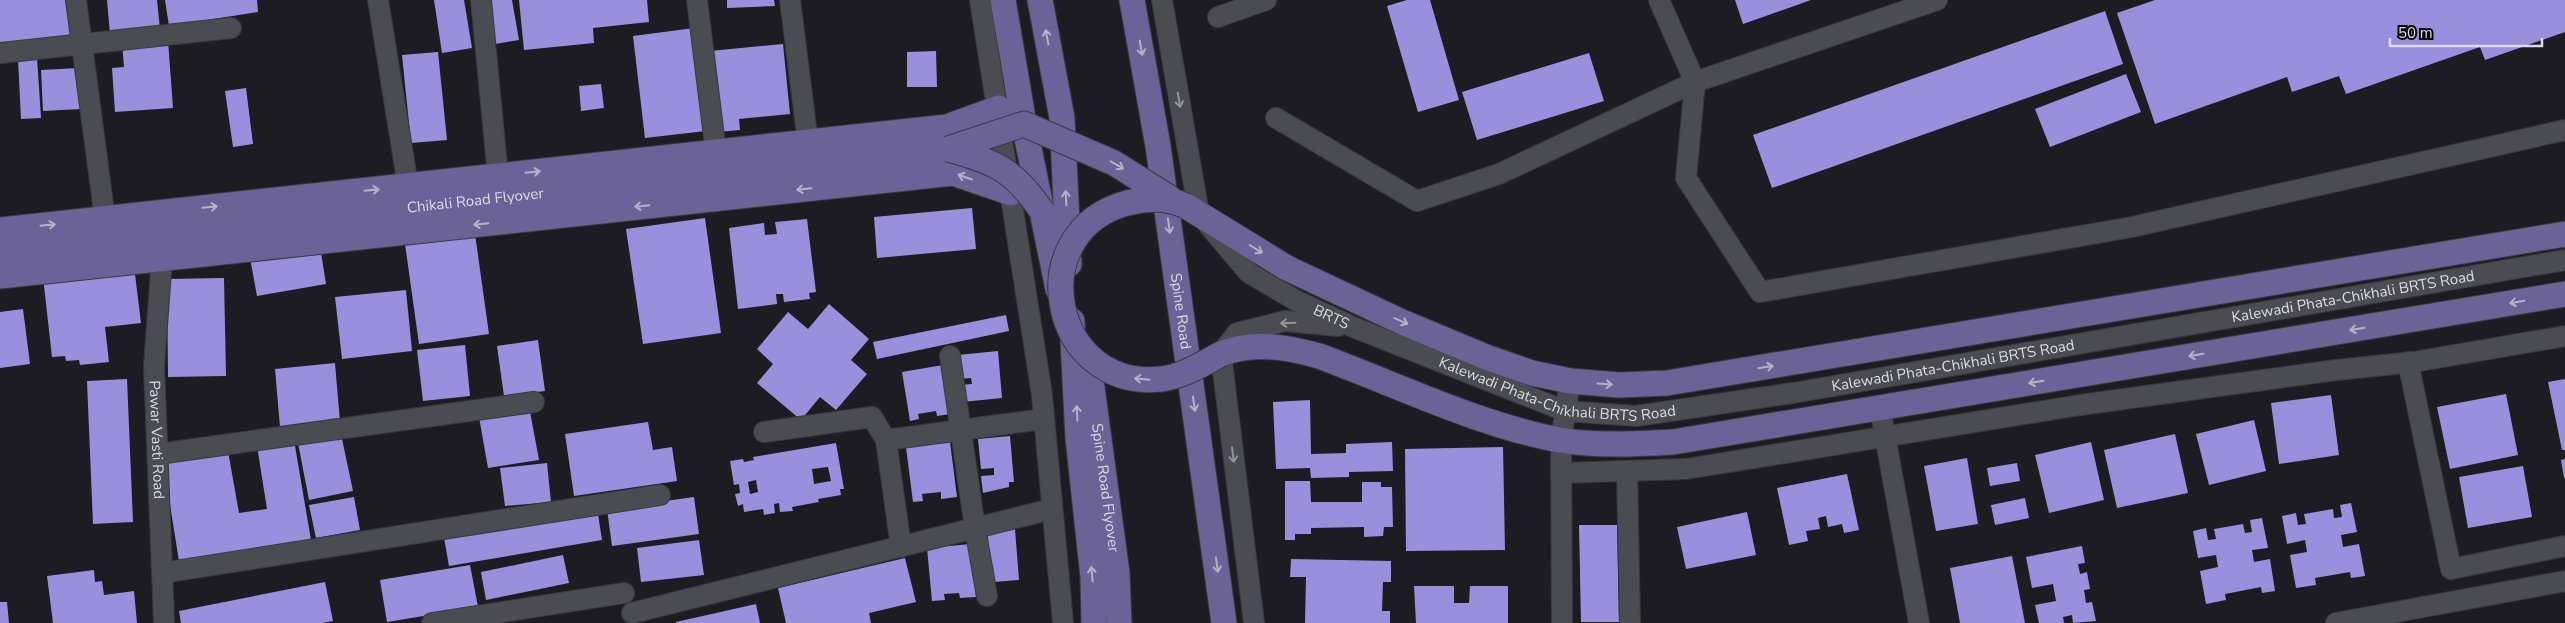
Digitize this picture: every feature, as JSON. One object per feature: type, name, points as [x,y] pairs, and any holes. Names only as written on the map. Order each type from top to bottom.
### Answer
[{"type":"main road","name":"Spine Road Flyover","points":[[1003,0],[1024,124],[1068,328],[1087,354],[1115,373],[1147,380],[1179,374],[1221,354],[1250,346],[1273,346],[1328,359],[1512,429],[1561,440],[1618,444],[1673,442],[2565,294]]},
{"type":"main road","points":[[1040,0],[1062,118],[1078,438],[1092,576],[1094,623]]},
{"type":"main road","name":"Spine Road","points":[[1132,0],[1158,146],[1224,623]]},
{"type":"main road","points":[[0,230],[948,127],[999,108]]},
{"type":"main road","points":[[1024,124],[1114,163],[1288,268],[1402,322],[1532,373],[1570,381],[1619,385],[1667,383],[2565,234]]},
{"type":"main road","name":"Chikali Road Flyover","points":[[0,252],[948,148],[1024,124]]},
{"type":"main road","name":"Chikali Road Flyover","points":[[948,148],[989,160],[1026,188],[1042,211]]},
{"type":"main road","points":[[0,276],[952,173],[1011,193]]},
{"type":"main road","name":"Spine Road Flyover","points":[[1060,296],[1060,279],[1070,248],[1090,222],[1119,206],[1135,202],[1185,206]]},
{"type":"main road","name":"Spine Road Flyover","points":[[1087,354],[1100,435],[1116,563],[1119,623]]},
{"type":"street","points":[[76,0],[105,219]]},
{"type":"street","points":[[378,0],[408,186]]},
{"type":"street","points":[[480,0],[498,176]]},
{"type":"street","points":[[697,0],[716,153]]},
{"type":"street","points":[[790,0],[808,142]]},
{"type":"street","points":[[980,0],[999,108],[1044,419],[1063,623]]},
{"type":"street","points":[[1162,0],[1185,206]]},
{"type":"street","points":[[1218,17],[1266,0]]},
{"type":"street","points":[[1659,0],[1695,82],[1686,178],[1760,292],[2132,227],[2565,130]]},
{"type":"street","points":[[1276,118],[1417,201],[1499,174],[1695,82],[1937,0]]},
{"type":"street","points":[[0,54],[83,43],[231,28]]},
{"type":"street","name":"BRTS","points":[[1185,206],[1249,273],[1295,300],[1353,328]]},
{"type":"street","name":"Pawar Vasti Road","points":[[162,258],[154,366],[164,623]]},
{"type":"street","name":"Kalewadi Phata-Chikhali BRTS Road","points":[[1353,328],[1566,411],[1636,416],[1784,394],[2565,260]]},
{"type":"street","name":"BRTS","points":[[1221,354],[1237,333],[1286,321],[1353,328]]},
{"type":"street","points":[[1561,473],[1686,469],[2198,388],[2408,362],[2565,336]]},
{"type":"street","points":[[1221,354],[1254,623]]},
{"type":"street","points":[[950,356],[987,596]]},
{"type":"street","points":[[2408,362],[2451,569],[2565,546]]},
{"type":"street","points":[[1562,623],[1561,440],[1570,381]]},
{"type":"street","points":[[158,454],[534,402]]},
{"type":"street","points":[[1880,408],[1919,623]]},
{"type":"street","points":[[764,432],[872,417],[886,440],[901,547]]},
{"type":"street","points":[[886,440],[1044,419]]},
{"type":"street","points":[[1627,472],[1630,623]]},
{"type":"street","points":[[162,573],[660,495]]},
{"type":"street","points":[[632,613],[1052,509]]},
{"type":"street","points":[[2343,622],[2565,581]]},
{"type":"street","points":[[432,623],[624,594]]},
{"type":"building","points":[[0,0],[72,0],[77,40],[0,49]]},
{"type":"building","points":[[107,0],[157,0],[160,29],[110,34]]},
{"type":"building","points":[[165,0],[257,0],[258,12],[169,26]]},
{"type":"building","points":[[434,0],[464,0],[472,48],[442,53]]},
{"type":"building","points":[[487,0],[512,0],[519,40],[495,44]]},
{"type":"building","points":[[519,0],[647,0],[649,22],[593,28],[594,43],[524,50]]},
{"type":"building","points":[[727,0],[774,0],[775,6],[727,8]]},
{"type":"building","points":[[1407,0],[1430,0],[1459,100],[1418,112],[1387,6]]},
{"type":"building","points":[[1735,0],[1811,0],[1743,24]]},
{"type":"building","points":[[2155,0],[2565,0],[2565,32],[2485,60],[2480,47],[2346,94],[2339,76],[2292,92],[2287,77],[2155,124],[2117,13]]},
{"type":"building","points":[[2105,11],[2123,64],[1772,188],[1753,135]]},
{"type":"building","points":[[694,28],[706,131],[645,138],[633,36]]},
{"type":"building","points":[[168,40],[173,108],[115,112],[112,68],[124,67],[122,43]]},
{"type":"building","points":[[783,44],[790,114],[739,119],[740,130],[717,132],[710,51]]},
{"type":"building","points":[[936,51],[937,87],[907,87],[907,52]]},
{"type":"building","points":[[438,52],[447,140],[411,143],[402,55]]},
{"type":"building","points":[[1589,53],[1604,101],[1477,140],[1462,92]]},
{"type":"building","points":[[37,57],[41,118],[21,119],[18,59]]},
{"type":"building","points":[[79,68],[81,109],[43,111],[41,70]]},
{"type":"building","points":[[2126,74],[2141,112],[2050,147],[2035,109]]},
{"type":"building","points":[[601,84],[604,108],[581,111],[579,86]]},
{"type":"building","points":[[246,88],[253,144],[233,147],[225,91]]},
{"type":"building","points":[[972,208],[976,249],[877,258],[874,217]]},
{"type":"building","points":[[705,218],[721,333],[643,344],[626,229]]},
{"type":"building","points":[[807,219],[816,292],[809,293],[810,299],[784,302],[783,294],[776,294],[777,304],[738,309],[729,228],[764,223],[765,235],[777,234],[775,222]]},
{"type":"building","points":[[475,234],[489,334],[419,344],[405,244]]},
{"type":"building","points":[[320,246],[326,284],[257,296],[250,258]]},
{"type":"building","points":[[134,266],[141,323],[105,327],[109,362],[80,365],[79,360],[66,361],[65,356],[52,357],[43,277]]},
{"type":"building","points":[[224,278],[226,376],[168,377],[167,279]]},
{"type":"building","points":[[406,290],[412,351],[342,359],[335,297]]},
{"type":"building","points":[[829,304],[869,339],[851,360],[867,374],[836,410],[820,397],[801,420],[757,383],[773,364],[757,349],[788,312],[808,329]]},
{"type":"building","points":[[23,309],[30,364],[0,368],[0,312]]},
{"type":"building","points":[[1006,315],[1009,331],[877,359],[873,342]]},
{"type":"building","points":[[538,340],[545,391],[504,396],[497,346]]},
{"type":"building","points":[[465,345],[470,396],[423,401],[417,350]]},
{"type":"building","points":[[998,351],[1002,398],[962,402],[960,385],[972,384],[971,378],[960,379],[958,355]]},
{"type":"building","points":[[335,363],[340,422],[280,427],[275,369]]},
{"type":"building","points":[[943,365],[951,414],[937,416],[936,411],[918,414],[919,419],[910,421],[902,372]]},
{"type":"building","points":[[127,379],[133,522],[93,524],[87,381]]},
{"type":"building","points":[[2565,379],[2565,450],[2562,450],[2548,382]]},
{"type":"building","points":[[2506,394],[2518,455],[2450,469],[2437,407]]},
{"type":"building","points":[[2331,395],[2339,455],[2279,464],[2271,403]]},
{"type":"building","points":[[1310,400],[1311,454],[1346,453],[1346,444],[1392,442],[1393,471],[1349,472],[1349,477],[1311,478],[1310,468],[1276,469],[1273,402]]},
{"type":"building","points":[[529,406],[539,460],[488,468],[479,417]]},
{"type":"building","points":[[2254,420],[2266,471],[2209,485],[2196,434]]},
{"type":"building","points":[[648,422],[653,450],[672,447],[677,481],[574,496],[565,434]]},
{"type":"building","points":[[341,434],[353,491],[309,500],[298,443]]},
{"type":"building","points":[[2175,434],[2188,493],[2117,508],[2104,450]]},
{"type":"building","points":[[1010,436],[1014,482],[1009,482],[1009,487],[983,493],[981,476],[994,475],[994,468],[981,469],[978,439]]},
{"type":"building","points":[[294,440],[311,540],[179,561],[163,461],[228,451],[239,513],[267,509],[257,446]]},
{"type":"building","points":[[950,442],[957,497],[941,499],[941,492],[922,494],[923,501],[913,502],[906,447]]},
{"type":"building","points":[[2091,442],[2104,500],[2049,513],[2035,455]]},
{"type":"building","points":[[836,443],[844,489],[840,489],[841,495],[818,499],[819,502],[792,507],[793,511],[780,512],[779,503],[774,504],[775,513],[764,515],[763,509],[744,512],[743,504],[738,506],[735,494],[740,493],[739,484],[734,485],[730,461],[743,459],[744,462],[754,460],[753,457]],"holes":[[[828,467],[831,481],[814,484],[812,469]],[[756,480],[758,492],[750,494],[748,482]]]},
{"type":"building","points":[[1503,447],[1505,550],[1406,551],[1405,449]]},
{"type":"building","points":[[1967,458],[1978,524],[1936,531],[1924,466]]},
{"type":"building","points":[[2565,459],[2565,478],[2564,478],[2561,460]]},
{"type":"building","points":[[547,463],[551,502],[505,506],[500,468]]},
{"type":"building","points":[[2017,463],[2020,481],[1990,486],[1987,468]]},
{"type":"building","points":[[2523,466],[2532,517],[2468,528],[2459,477]]},
{"type":"building","points":[[1847,474],[1859,530],[1844,533],[1842,524],[1828,527],[1826,516],[1818,518],[1820,529],[1806,531],[1808,541],[1789,545],[1777,488]]},
{"type":"building","points":[[1285,481],[1310,481],[1311,502],[1362,502],[1362,482],[1381,482],[1381,487],[1392,487],[1393,527],[1384,527],[1383,536],[1364,537],[1364,527],[1311,528],[1311,534],[1295,534],[1295,540],[1285,540]]},
{"type":"building","points":[[354,497],[360,530],[316,538],[309,505]]},
{"type":"building","points":[[694,497],[699,534],[612,546],[607,509]]},
{"type":"building","points":[[2025,498],[2029,518],[1995,525],[1991,505]]},
{"type":"building","points":[[2351,503],[2357,532],[2341,535],[2343,547],[2359,544],[2365,576],[2351,578],[2350,572],[2315,578],[2316,585],[2296,588],[2290,555],[2307,552],[2305,540],[2287,544],[2282,516],[2296,513],[2298,525],[2306,524],[2304,514],[2333,509],[2334,518],[2342,517],[2340,505]]},
{"type":"building","points":[[597,508],[602,540],[449,566],[443,532]]},
{"type":"building","points":[[1747,512],[1756,555],[1686,569],[1677,527]]},
{"type":"building","points":[[2262,518],[2268,548],[2252,550],[2254,562],[2270,559],[2275,591],[2262,593],[2261,587],[2225,594],[2226,600],[2206,604],[2200,571],[2218,567],[2216,555],[2198,558],[2193,531],[2206,528],[2208,540],[2216,539],[2214,529],[2243,524],[2245,533],[2252,532],[2250,520]]},
{"type":"building","points":[[1579,525],[1617,525],[1619,622],[1581,622]]},
{"type":"building","points":[[1015,529],[1019,580],[994,582],[993,565],[982,566],[988,544],[987,531]]},
{"type":"building","points":[[699,540],[704,575],[641,582],[637,548]]},
{"type":"building","points":[[971,544],[976,597],[960,598],[959,593],[944,594],[945,600],[932,601],[927,548]]},
{"type":"building","points":[[2082,546],[2085,563],[2078,564],[2080,574],[2087,572],[2090,589],[2084,590],[2086,603],[2092,602],[2096,621],[2073,623],[2072,615],[2063,617],[2064,623],[2039,623],[2035,605],[2056,601],[2053,584],[2032,588],[2026,557]]},
{"type":"building","points":[[563,555],[569,583],[486,600],[481,572]]},
{"type":"building","points":[[2012,556],[2025,623],[1960,623],[1950,568]]},
{"type":"building","points":[[905,558],[916,602],[869,613],[871,623],[786,623],[778,588]]},
{"type":"building","points":[[1291,559],[1391,561],[1391,582],[1383,582],[1382,611],[1390,611],[1390,623],[1305,623],[1306,577],[1290,577]]},
{"type":"building","points":[[470,565],[478,607],[387,622],[380,580]]},
{"type":"building","points":[[94,570],[95,582],[102,581],[104,595],[134,591],[137,623],[53,623],[47,576]]},
{"type":"building","points":[[325,582],[333,621],[322,623],[181,623],[179,611]]},
{"type":"building","points":[[1414,586],[1454,586],[1454,603],[1469,603],[1470,586],[1508,586],[1508,623],[1416,623]]},
{"type":"building","points":[[0,602],[7,602],[9,623],[0,623]]},
{"type":"building","points":[[756,604],[760,623],[676,623],[676,622]]}]
